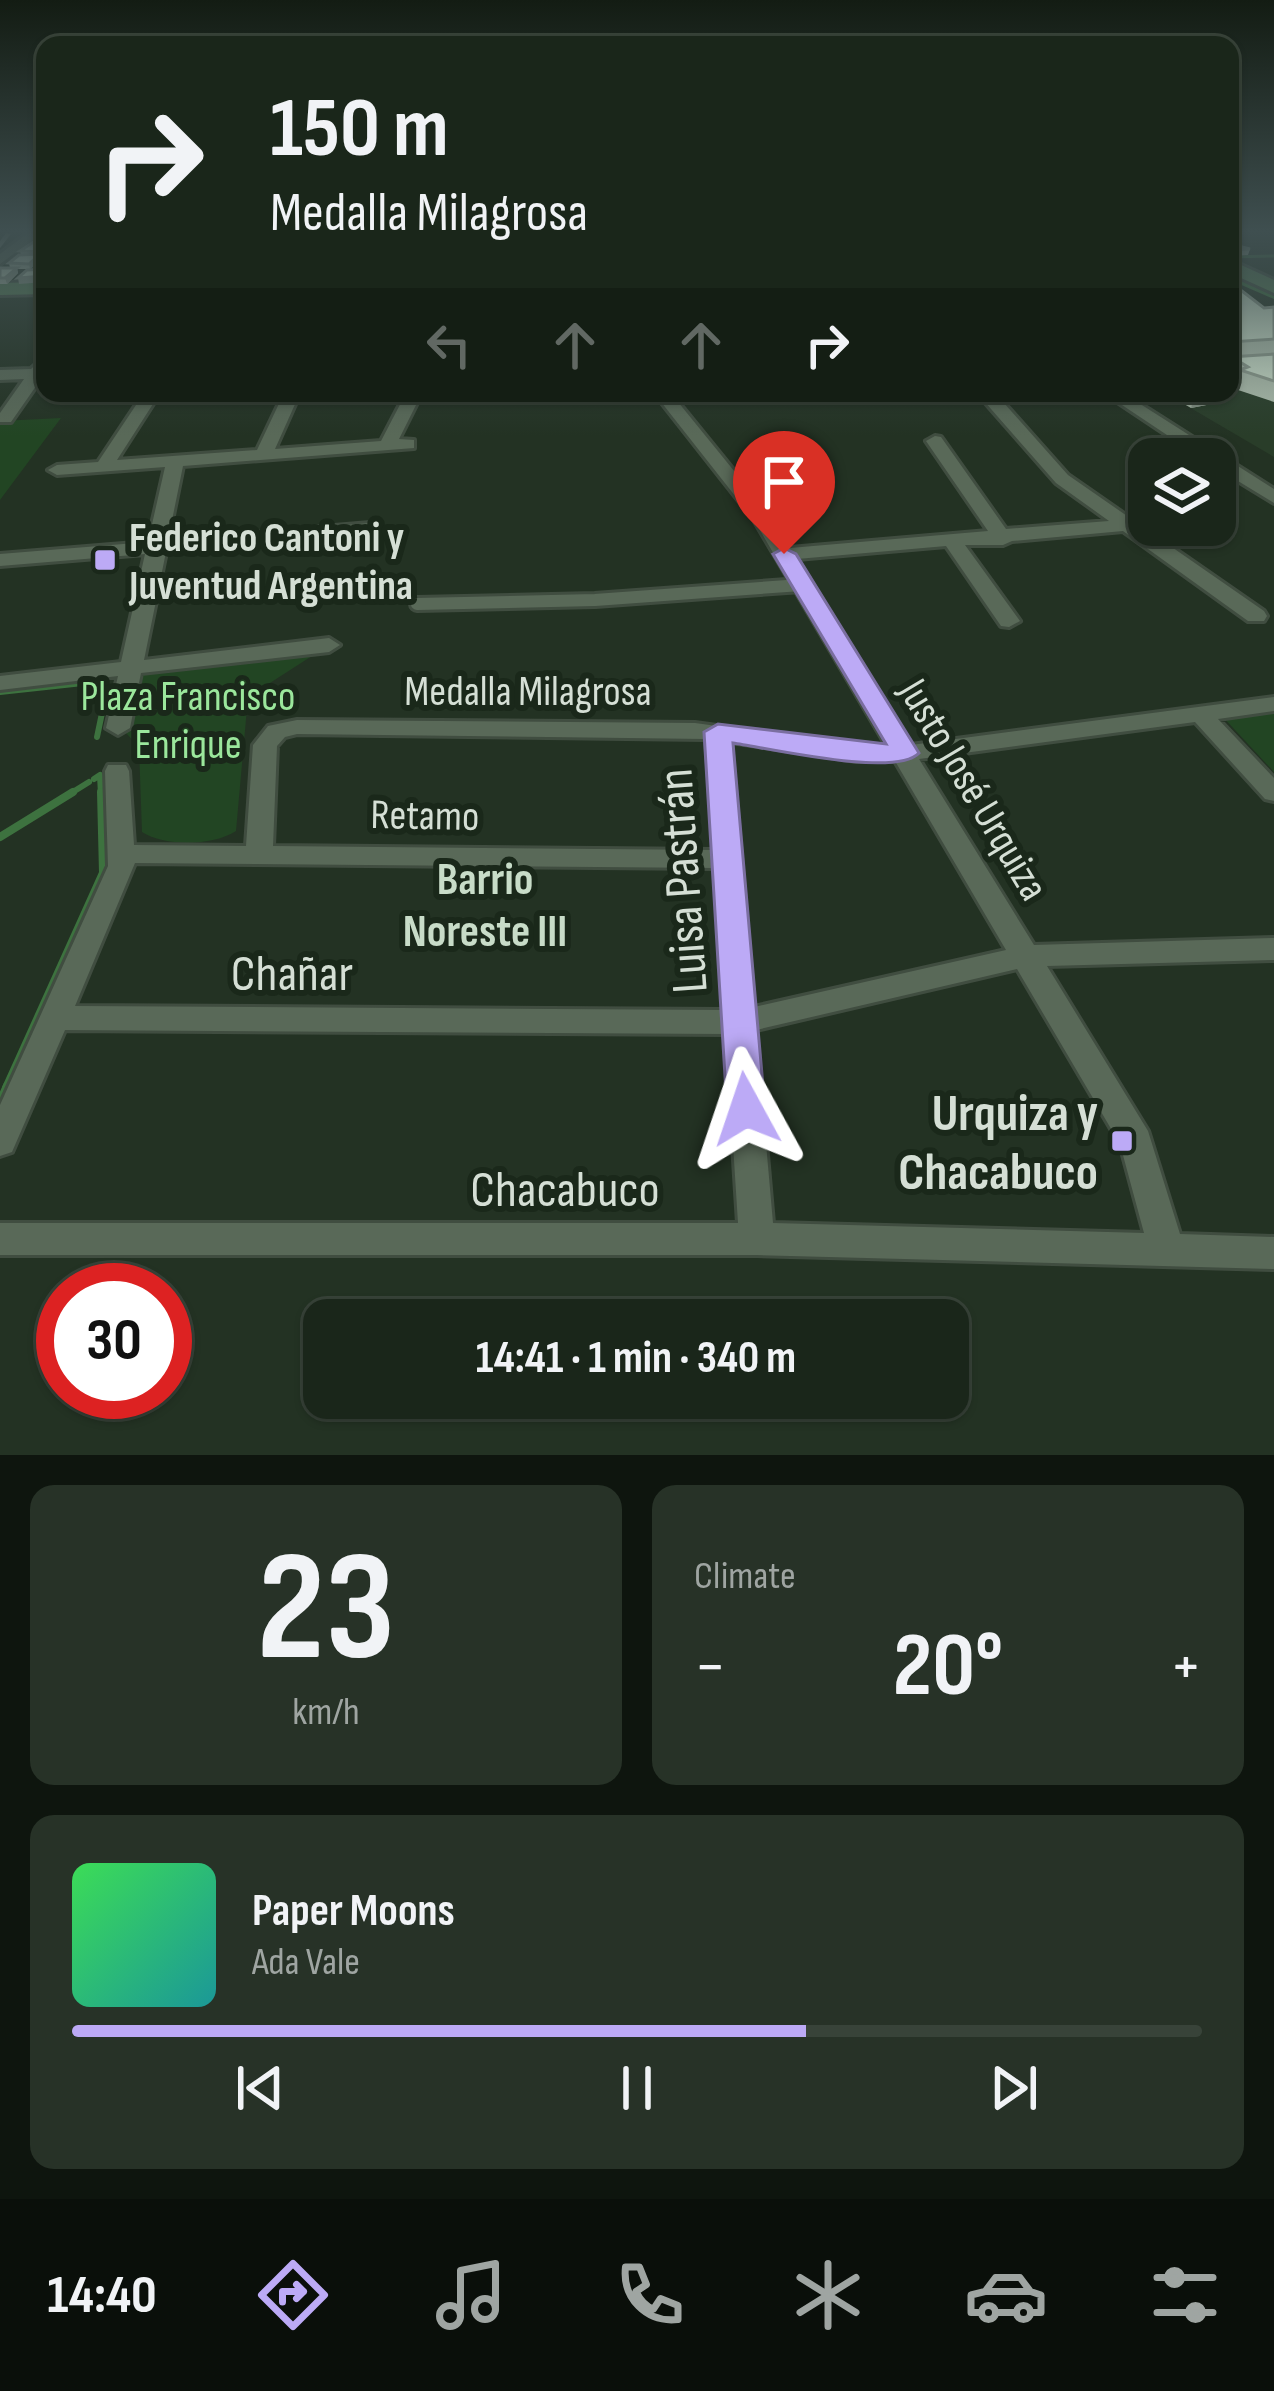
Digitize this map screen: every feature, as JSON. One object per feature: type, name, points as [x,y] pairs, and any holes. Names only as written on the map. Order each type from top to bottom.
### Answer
[{"type":"street","points":[[0,375],[36,371]]},
{"type":"street","points":[[5,418],[36,378]]},
{"type":"street","points":[[104,466],[146,402]]},
{"type":"street","points":[[263,454],[288,402]]},
{"type":"street","points":[[387,446],[409,402]]},
{"type":"street","name":"Justo José Urquiza","points":[[670,402],[735,480],[784,554],[1136,1141],[1167,1253]]},
{"type":"street","points":[[995,402],[1018,423],[1034,452],[1062,479],[1128,524]]},
{"type":"street","points":[[1126,402],[1274,496]]},
{"type":"street","points":[[935,441],[1003,539]]},
{"type":"street","points":[[57,470],[408,444]]},
{"type":"street","points":[[118,728],[176,461]]},
{"type":"street","points":[[784,554],[1128,525]]},
{"type":"street","points":[[0,560],[370,529]]},
{"type":"street","points":[[954,543],[1009,621]]},
{"type":"street","points":[[1159,546],[1256,616]]},
{"type":"street","points":[[0,682],[329,645]]},
{"type":"street","name":"Medalla Milagrosa","points":[[259,854],[265,745],[277,731],[320,727],[718,732],[856,753],[905,753],[1274,704]]},
{"type":"street","points":[[1200,713],[1274,793]]},
{"type":"street","name":"Luisa Pastrán","points":[[718,732],[757,1239]]},
{"type":"street","points":[[0,1142],[122,866],[117,771]]},
{"type":"street","name":"Retamo","points":[[122,854],[728,859]]},
{"type":"street","name":"Chañar","points":[[54,1018],[739,1022],[1027,956],[1274,950]]},
{"type":"street","name":"Chacabuco","points":[[0,1239],[757,1239],[1274,1253]]},
{"type":"lane","points":[[417,604],[595,599],[801,585]]},
{"type":"shaded area","points":[[1274,372],[1274,457],[1180,402],[1239,402],[1239,375]]},
{"type":"green space","points":[[61,418],[0,500],[0,421]]},
{"type":"green space","name":"Plaza Francisco Enrique","points":[[329,645],[248,697],[236,831],[189,843],[142,832],[139,747],[126,733],[129,670]]},
{"type":"green space","points":[[1274,710],[1274,772],[1222,716]]},
{"type":"building","points":[[1239,301],[1274,307],[1274,339],[1239,341]]},
{"type":"building","points":[[1274,354],[1274,381],[1240,370],[1248,367],[1239,362],[1239,356]]},
{"type":"waterway","points":[[0,692],[92,682],[107,689],[97,737]]},
{"type":"waterway","points":[[94,779],[100,775],[101,795]]},
{"type":"waterway","points":[[68,795],[89,782]]},
{"type":"waterway","points":[[0,837],[73,792]]},
{"type":"waterway","points":[[6,1088],[103,873],[101,792]]},
{"type":"waterway","points":[[0,1102],[8,1085]]},
{"type":"place","name":"Federico Cantoni y Juventud Argentina","points":[[105,560]]},
{"type":"place","name":"Urquiza y Chacabuco","points":[[1122,1141]]},
{"type":"district","name":"Barrio Noreste III","points":[[485,904]]},
{"type":"route","points":[[746,1109],[718,732],[856,753],[905,753],[784,554]]}]
